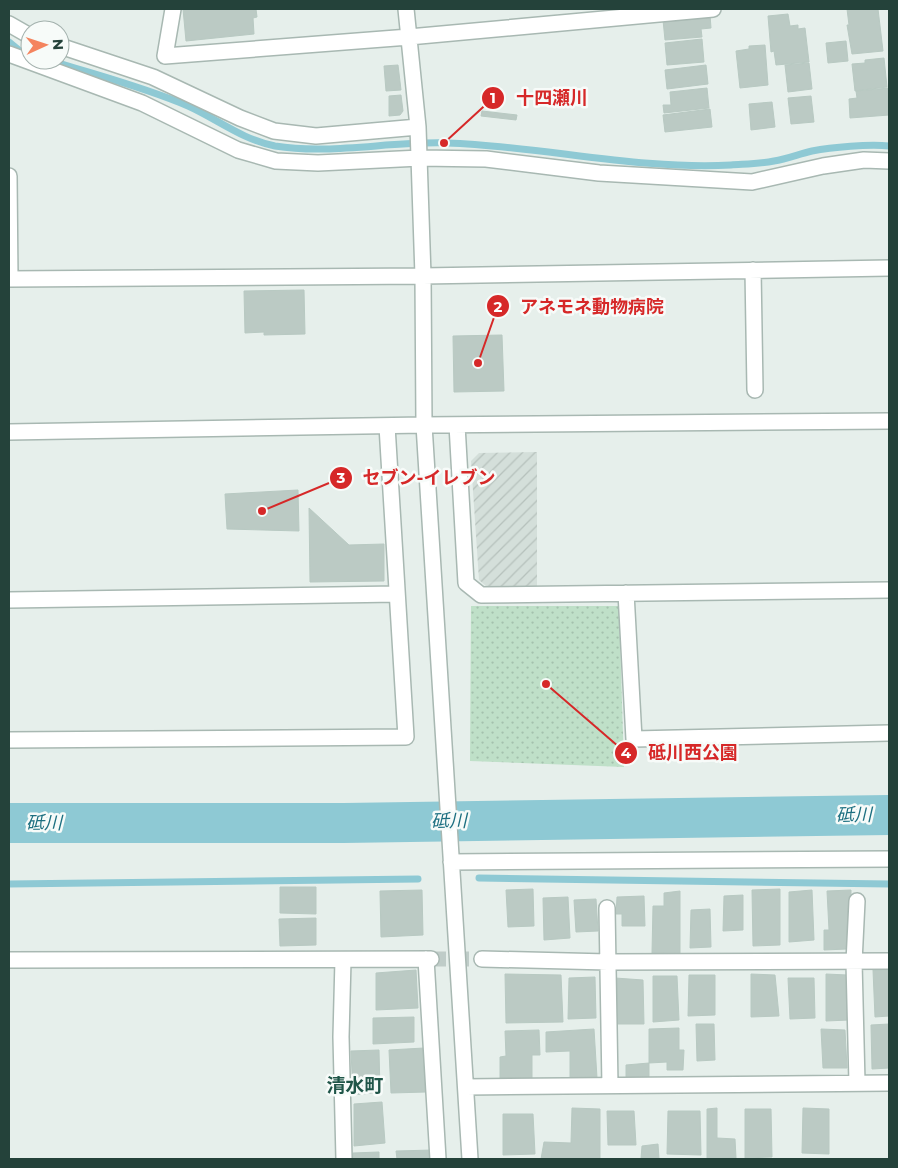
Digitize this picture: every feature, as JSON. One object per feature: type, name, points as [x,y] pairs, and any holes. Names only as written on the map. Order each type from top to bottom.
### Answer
[{"type":"street","points":[[173,9],[165,56],[409,37],[713,9]]},
{"type":"street","points":[[406,9],[420,158],[424,425],[470,1159]]},
{"type":"street","points":[[9,24],[20,30]]},
{"type":"street","points":[[70,49],[153,77],[240,118],[274,131],[316,136],[418,128]]},
{"type":"street","points":[[9,54],[142,103],[238,150],[276,161],[318,163],[420,158],[486,159],[599,173],[752,182],[823,166],[864,160],[889,161]]},
{"type":"street","points":[[9,176],[9,279],[423,276],[889,268]]},
{"type":"street","points":[[752,270],[755,390]]},
{"type":"street","points":[[9,432],[424,425],[889,421]]},
{"type":"street","points":[[457,425],[466,583],[481,595],[889,590]]},
{"type":"street","points":[[9,740],[406,737],[387,426]]},
{"type":"street","points":[[626,593],[634,739],[889,733]]},
{"type":"street","points":[[9,600],[397,594]]},
{"type":"street","points":[[450,857],[889,859]]},
{"type":"street","points":[[857,902],[854,962],[857,1083]]},
{"type":"street","points":[[607,908],[610,1086]]},
{"type":"street","points":[[9,960],[429,959],[438,1159]]},
{"type":"street","points":[[482,959],[608,962],[889,961]]},
{"type":"street","points":[[343,960],[341,1037],[344,1159]]},
{"type":"street","points":[[466,1087],[889,1083]]},
{"type":"shaded area","points":[[537,452],[537,586],[486,586],[479,580],[471,461],[479,453]]},
{"type":"green space","points":[[471,606],[619,606],[624,767],[470,761]]},
{"type":"building","points":[[183,9],[256,9],[257,17],[253,18],[254,34],[186,41]]},
{"type":"building","points":[[847,9],[878,9],[883,51],[852,54],[847,25],[849,25]]},
{"type":"building","points":[[788,14],[790,26],[798,25],[798,29],[805,28],[809,62],[776,65],[774,51],[771,52],[768,16]]},
{"type":"building","points":[[710,15],[711,28],[701,29],[702,37],[665,40],[663,20]]},
{"type":"building","points":[[702,39],[704,62],[667,65],[665,43]]},
{"type":"building","points":[[846,41],[848,61],[828,63],[826,43]]},
{"type":"building","points":[[765,45],[768,85],[740,88],[736,51],[749,49],[749,46]]},
{"type":"building","points":[[884,58],[887,87],[855,91],[852,64],[865,63],[865,60]]},
{"type":"building","points":[[809,63],[812,89],[788,92],[785,65]]},
{"type":"building","points":[[398,65],[401,90],[386,91],[384,66]]},
{"type":"building","points":[[706,65],[708,84],[667,89],[665,70]]},
{"type":"building","points":[[707,88],[709,108],[664,113],[663,105],[671,105],[670,92]]},
{"type":"building","points":[[889,88],[889,115],[850,118],[849,99],[857,98],[856,91]]},
{"type":"building","points":[[401,95],[403,111],[400,115],[389,116],[389,96]]},
{"type":"building","points":[[811,96],[814,122],[791,124],[788,98]]},
{"type":"building","points":[[772,102],[775,127],[751,130],[749,104]]},
{"type":"building","points":[[710,109],[712,127],[665,132],[663,115]]},
{"type":"building","points":[[482,111],[517,115],[516,120],[481,116]]},
{"type":"building","points":[[304,290],[305,334],[264,335],[264,332],[245,333],[244,291]]},
{"type":"building","points":[[502,335],[504,391],[454,392],[453,336]]},
{"type":"building","points":[[298,490],[299,531],[227,529],[225,494]]},
{"type":"building","points":[[309,508],[349,545],[384,544],[384,581],[310,582]]},
{"type":"building","points":[[280,887],[316,887],[316,914],[280,913]]},
{"type":"building","points":[[533,889],[534,926],[508,927],[506,890]]},
{"type":"building","points":[[780,889],[780,945],[753,946],[752,890]]},
{"type":"building","points":[[422,890],[423,935],[381,937],[380,891]]},
{"type":"building","points":[[812,890],[814,940],[789,942],[789,892]]},
{"type":"building","points":[[851,890],[851,935],[847,936],[847,949],[824,950],[824,930],[829,930],[827,891]]},
{"type":"building","points":[[680,891],[680,954],[652,953],[653,906],[664,906],[664,893]]},
{"type":"building","points":[[743,895],[743,930],[723,931],[724,896]]},
{"type":"building","points":[[644,896],[645,926],[622,926],[622,914],[616,914],[617,897]]},
{"type":"building","points":[[568,897],[570,938],[544,940],[543,898]]},
{"type":"building","points":[[596,899],[598,931],[576,932],[574,900]]},
{"type":"building","points":[[710,909],[711,947],[690,948],[691,910]]},
{"type":"building","points":[[316,918],[316,945],[280,946],[279,919]]},
{"type":"building","points":[[416,970],[418,1008],[376,1010],[376,973]]},
{"type":"building","points":[[873,970],[889,970],[889,1016],[875,1017]]},
{"type":"building","points":[[505,974],[561,975],[563,1022],[506,1023]]},
{"type":"building","points":[[751,974],[775,975],[779,1016],[751,1017]]},
{"type":"building","points":[[826,974],[847,975],[849,1020],[826,1021]]},
{"type":"building","points":[[689,975],[715,975],[715,1015],[688,1016]]},
{"type":"building","points":[[653,976],[677,976],[679,1020],[653,1022]]},
{"type":"building","points":[[595,977],[596,1018],[568,1019],[569,978]]},
{"type":"building","points":[[615,978],[643,980],[644,1024],[615,1024]]},
{"type":"building","points":[[788,978],[814,978],[815,1018],[790,1019]]},
{"type":"building","points":[[414,1017],[414,1042],[373,1044],[373,1018]]},
{"type":"building","points":[[696,1024],[714,1024],[715,1060],[697,1061]]},
{"type":"building","points":[[889,1024],[889,1068],[872,1069],[871,1025]]},
{"type":"building","points":[[679,1028],[679,1050],[684,1050],[683,1070],[667,1070],[667,1062],[649,1063],[649,1029]]},
{"type":"building","points":[[594,1029],[597,1078],[570,1079],[570,1051],[546,1052],[546,1032]]},
{"type":"building","points":[[821,1029],[845,1030],[847,1068],[823,1068]]},
{"type":"building","points":[[539,1030],[540,1055],[532,1055],[532,1078],[500,1078],[500,1057],[506,1056],[505,1031]]},
{"type":"building","points":[[424,1048],[426,1092],[391,1093],[389,1050]]},
{"type":"building","points":[[379,1050],[380,1092],[353,1095],[351,1051]]},
{"type":"building","points":[[649,1063],[649,1080],[626,1080],[626,1065]]},
{"type":"building","points":[[382,1102],[385,1143],[354,1146],[354,1104]]},
{"type":"building","points":[[572,1108],[600,1109],[600,1159],[541,1159],[544,1142],[571,1143]]},
{"type":"building","points":[[717,1108],[717,1138],[735,1139],[736,1158],[707,1159],[707,1109]]},
{"type":"building","points":[[803,1108],[829,1109],[829,1154],[802,1153]]},
{"type":"building","points":[[745,1109],[771,1109],[772,1157],[745,1158]]},
{"type":"building","points":[[607,1111],[634,1111],[636,1145],[608,1145]]},
{"type":"building","points":[[668,1111],[700,1111],[701,1155],[667,1154]]},
{"type":"building","points":[[503,1114],[533,1114],[535,1154],[503,1155]]},
{"type":"building","points":[[658,1144],[659,1159],[641,1159],[642,1146]]},
{"type":"building","points":[[433,1150],[434,1159],[397,1159],[396,1151]]},
{"type":"building","points":[[379,1152],[379,1159],[353,1159],[353,1153]]},
{"type":"waterway","points":[[9,42],[20,51]]},
{"type":"waterway","points":[[70,66],[171,99],[199,111],[252,139],[275,146],[317,149],[447,143],[518,148],[624,161],[695,166],[758,163],[830,148],[889,146]]},
{"type":"waterway","name":"砥川","points":[[9,823],[344,823],[889,815]]},
{"type":"waterway","points":[[479,878],[889,884]]},
{"type":"waterway","points":[[9,884],[418,879]]},
{"type":"tunnel","points":[[431,959],[482,959]]},
{"type":"place","name":"十四瀬川","points":[[444,143]]},
{"type":"place","name":"アネモネ動物病院","points":[[478,363]]},
{"type":"place","name":"セブン-イレブン","points":[[262,511]]},
{"type":"place","name":"砥川西公園","points":[[546,684]]},
{"type":"district","name":"清水町","points":[[355,1085]]}]
